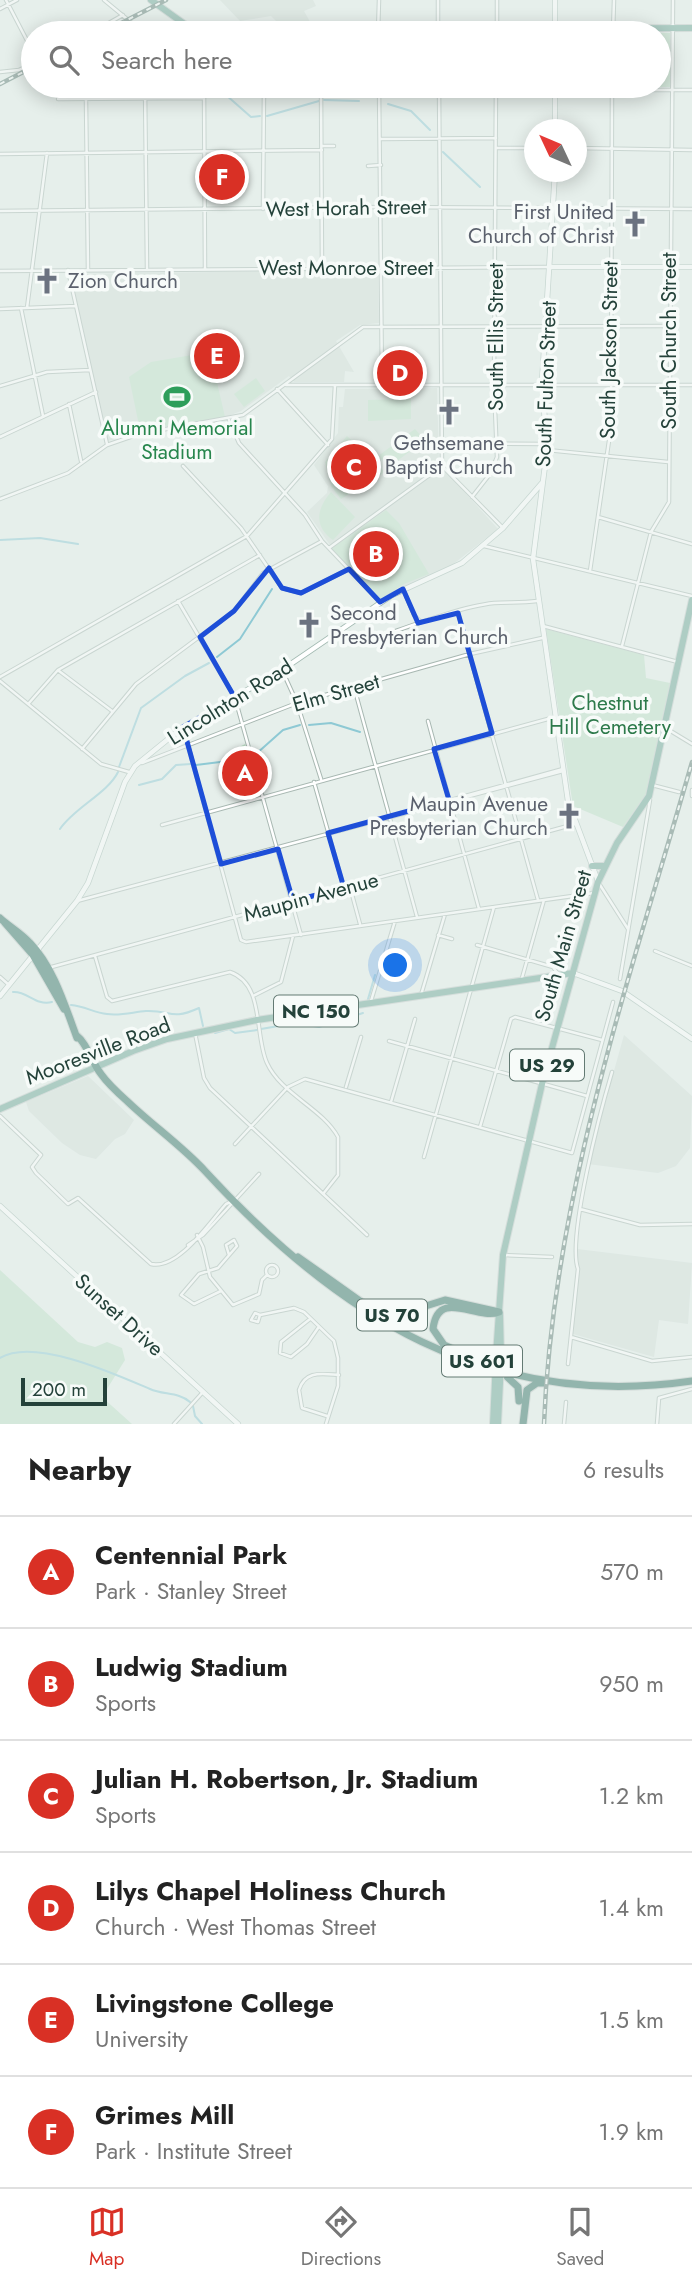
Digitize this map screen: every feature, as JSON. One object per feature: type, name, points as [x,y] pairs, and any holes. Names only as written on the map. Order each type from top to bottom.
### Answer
[{"type":"highway","name":"US 70","points":[[3,921],[7,929],[35,953],[47,968],[76,1035],[94,1068],[118,1098],[307,1270],[345,1299],[391,1327],[474,1361],[514,1381],[519,1394],[521,1424]]},
{"type":"highway","name":"US 70","points":[[35,953],[56,1000],[64,1009]]},
{"type":"highway","name":"US 70","points":[[233,1201],[297,1257],[359,1301],[386,1314],[400,1314],[445,1300],[499,1312]]},
{"type":"highway","name":"US 601","points":[[297,1257],[342,1293],[380,1317],[474,1361],[522,1376],[591,1386],[632,1387],[692,1379]]},
{"type":"highway","points":[[474,1361],[439,1341],[433,1329],[437,1316],[454,1307],[492,1315],[499,1312]]},
{"type":"highway","name":"US 601","points":[[474,1361],[531,1374],[588,1382],[638,1383],[692,1379]]},
{"type":"highway","points":[[521,1424],[524,1394],[532,1385],[542,1383],[591,1386]]},
{"type":"main road","points":[[151,0],[178,21]]},
{"type":"main road","points":[[673,27],[692,27]]},
{"type":"main road","name":"South Main Street","points":[[496,1424],[503,1255],[527,1140],[598,882],[605,866],[649,796],[678,662],[690,623],[692,598]]},
{"type":"main road","points":[[592,866],[605,866]]},
{"type":"main road","name":"Mooresville Road","points":[[0,1109],[141,1048],[195,1033],[257,1020],[573,972]]},
{"type":"main road","points":[[556,975],[563,979],[568,989]]},
{"type":"street","points":[[6,0],[21,28]]},
{"type":"street","points":[[0,9],[17,0]]},
{"type":"street","points":[[104,0],[130,21]]},
{"type":"street","points":[[378,21],[379,0]]},
{"type":"street","points":[[438,0],[438,21]]},
{"type":"street","points":[[497,0],[497,21]]},
{"type":"street","points":[[555,0],[555,21]]},
{"type":"street","points":[[613,21],[614,0]]},
{"type":"street","name":"South Church Street","points":[[622,646],[651,532],[669,502],[668,327],[673,0]]},
{"type":"street","points":[[112,21],[123,15]]},
{"type":"street","points":[[0,72],[21,68]]},
{"type":"street","points":[[672,90],[692,90]]},
{"type":"street","points":[[58,99],[204,98],[205,269]]},
{"type":"street","points":[[263,209],[264,98]]},
{"type":"street","points":[[321,98],[322,267]]},
{"type":"street","points":[[379,98],[382,384]]},
{"type":"street","points":[[439,98],[442,466],[503,528]]},
{"type":"street","name":"South Ellis Street","points":[[472,497],[495,466],[497,444],[494,385],[496,98]]},
{"type":"street","points":[[555,98],[555,119]]},
{"type":"street","name":"South Jackson Street","points":[[590,571],[607,455],[611,385],[612,98]]},
{"type":"street","points":[[145,99],[147,269]]},
{"type":"street","points":[[86,100],[88,270]]},
{"type":"street","points":[[380,139],[496,138]]},
{"type":"street","points":[[0,154],[264,151],[334,146]]},
{"type":"street","points":[[496,148],[524,148]]},
{"type":"street","points":[[587,148],[692,149]]},
{"type":"street","points":[[27,308],[47,153]]},
{"type":"street","points":[[368,166],[381,165]]},
{"type":"street","name":"South Fulton Street","points":[[555,182],[542,385],[547,447],[533,559],[542,638],[563,770],[575,824],[598,882]]},
{"type":"street","name":"West Horah Street","points":[[0,211],[380,207],[692,209]]},
{"type":"street","name":"West Monroe Street","points":[[0,271],[322,267],[692,267]]},
{"type":"street","points":[[68,270],[107,445]]},
{"type":"street","points":[[0,309],[76,306]]},
{"type":"street","points":[[21,308],[43,416]]},
{"type":"street","points":[[0,499],[68,473],[81,461],[107,445],[139,434],[243,415],[355,330],[381,326],[668,327]]},
{"type":"street","points":[[0,386],[36,374],[90,370]]},
{"type":"street","points":[[283,384],[692,385]]},
{"type":"street","points":[[129,772],[101,764],[0,679],[247,536],[328,445],[335,433],[335,385]]},
{"type":"street","points":[[277,389],[328,445]]},
{"type":"street","points":[[0,437],[96,392]]},
{"type":"street","points":[[69,404],[81,461]]},
{"type":"street","points":[[229,419],[239,443],[305,514],[322,541],[380,602]]},
{"type":"street","points":[[442,443],[547,447],[668,462]]},
{"type":"street","points":[[183,466],[247,536],[282,588],[301,593],[349,569]]},
{"type":"street","points":[[329,548],[442,466]]},
{"type":"street","name":"Lincolnton Road","points":[[0,996],[77,901],[100,856],[129,772],[135,766],[183,727],[282,670],[380,602],[451,569],[484,546],[542,483]]},
{"type":"street","points":[[597,517],[692,544]]},
{"type":"street","points":[[82,748],[136,684],[234,611],[269,568],[322,541]]},
{"type":"street","points":[[484,546],[639,582],[692,598]]},
{"type":"street","points":[[29,703],[58,670],[260,555]]},
{"type":"street","points":[[403,589],[414,615],[421,622]]},
{"type":"street","points":[[178,601],[235,698],[301,935]]},
{"type":"street","points":[[393,632],[494,603],[509,605],[537,601]]},
{"type":"street","points":[[458,613],[538,901]]},
{"type":"street","points":[[541,626],[678,662]]},
{"type":"street","name":"Elm Street","points":[[135,766],[297,703],[470,654],[542,638]]},
{"type":"street","points":[[58,670],[112,711]]},
{"type":"street","points":[[282,670],[297,703],[321,780]]},
{"type":"street","points":[[354,687],[392,816],[418,918]]},
{"type":"street","points":[[162,825],[205,811],[555,717]]},
{"type":"street","points":[[428,721],[479,909]]},
{"type":"street","points":[[183,727],[241,940],[246,942],[301,935],[595,892]]},
{"type":"street","points":[[664,727],[692,744]]},
{"type":"street","points":[[77,901],[563,770]]},
{"type":"street","points":[[314,782],[344,888]]},
{"type":"street","points":[[652,785],[679,792]]},
{"type":"street","points":[[691,796],[692,790]]},
{"type":"street","points":[[620,979],[649,796]]},
{"type":"street","name":"Maupin Avenue","points":[[47,968],[575,824]]},
{"type":"street","points":[[598,882],[628,929]]},
{"type":"street","points":[[350,887],[360,925]]},
{"type":"street","points":[[522,979],[544,900]]},
{"type":"street","points":[[424,1157],[495,907]]},
{"type":"street","points":[[421,995],[444,914]]},
{"type":"street","points":[[371,1002],[395,921]]},
{"type":"street","points":[[438,935],[452,939]]},
{"type":"street","points":[[253,996],[281,982],[293,936]]},
{"type":"street","points":[[477,945],[553,967],[556,975]]},
{"type":"street","points":[[655,951],[692,966]]},
{"type":"street","points":[[95,954],[107,997],[112,1001],[230,972],[240,975],[253,996],[268,1066],[338,1137],[338,1175],[323,1195]]},
{"type":"street","name":"Mooresville Road","points":[[573,972],[622,991],[692,1039]]},
{"type":"street","points":[[0,977],[9,985]]},
{"type":"street","points":[[235,1144],[288,1087],[305,1079],[346,1088],[572,1153],[614,1002]]},
{"type":"street","points":[[480,1127],[511,1019],[515,1017],[603,1041]]},
{"type":"street","points":[[391,1102],[415,1019]]},
{"type":"street","points":[[195,1033],[207,1083],[367,1235]]},
{"type":"street","points":[[346,1088],[361,1037]]},
{"type":"street","points":[[389,1041],[587,1096]]},
{"type":"street","points":[[568,1364],[580,1209],[612,1072]]},
{"type":"street","points":[[0,1116],[41,1155],[33,1167],[36,1173],[67,1203],[78,1198],[147,1262],[159,1265],[170,1263],[259,1174]]},
{"type":"street","name":"Sunset Drive","points":[[0,1206],[238,1424]]},
{"type":"street","points":[[580,1209],[640,1225],[692,1224]]},
{"type":"street","points":[[198,1237],[207,1271],[233,1305],[259,1294],[262,1280],[267,1275]]},
{"type":"street","points":[[221,1291],[194,1304],[181,1295],[200,1274],[218,1268],[229,1255]]},
{"type":"street","points":[[503,1255],[552,1257]]},
{"type":"street","points":[[260,1315],[294,1308],[334,1342],[339,1375],[336,1396],[326,1424]]},
{"type":"street","points":[[310,1319],[299,1330],[286,1336],[279,1346],[280,1353],[291,1357],[297,1354],[318,1327]]},
{"type":"street","points":[[571,1337],[652,1361],[692,1357]]},
{"type":"street","points":[[327,1416],[302,1408],[299,1390],[308,1377],[317,1373],[339,1375]]},
{"type":"street","points":[[657,1424],[659,1398],[692,1390]]},
{"type":"street","points":[[174,1424],[203,1392]]},
{"type":"street","points":[[564,1424],[565,1402]]},
{"type":"highlighted area","points":[[269,568],[282,588],[301,593],[349,569],[380,602],[403,589],[418,623],[458,613],[492,733],[434,749],[449,800],[328,833],[344,888],[293,901],[278,849],[221,864],[205,811],[183,727],[235,698],[200,637],[234,611]]},
{"type":"shaded area","points":[[220,0],[313,0],[316,6],[304,11],[310,21],[276,21],[271,16],[240,21]]},
{"type":"shaded area","points":[[378,270],[379,323],[360,325],[336,341],[354,372],[345,371],[344,382],[294,382],[289,376],[241,411],[228,416],[107,441],[71,274]]},
{"type":"shaded area","points":[[437,388],[439,464],[498,529],[452,565],[381,598],[340,551],[330,545],[307,512],[327,493],[328,486],[314,465],[338,433],[339,407],[343,407],[345,389]]},
{"type":"shaded area","points":[[624,1035],[692,1096],[690,1148],[676,1166],[658,1173],[588,1164]]},
{"type":"shaded area","points":[[88,1076],[134,1120],[125,1134],[115,1139],[96,1159],[80,1155],[62,1143],[29,1111],[26,1102]]},
{"type":"shaded area","points":[[577,1249],[692,1263],[688,1324],[659,1320],[654,1357],[573,1334],[579,1267]]},
{"type":"green space","name":"Alumni Memorial Stadium","points":[[210,352],[225,417],[140,430],[129,377],[151,362]]},
{"type":"green space","points":[[256,378],[265,391],[244,407],[234,394]]},
{"type":"green space","points":[[411,399],[411,419],[368,421],[368,400]]},
{"type":"green space","points":[[415,429],[425,440],[389,467],[378,456]]},
{"type":"green space","points":[[347,436],[385,472],[341,499],[331,486],[325,462]]},
{"type":"green space","points":[[331,492],[355,517],[333,540],[322,529],[319,517]]},
{"type":"green space","points":[[386,510],[399,523],[429,574],[404,584],[380,599],[331,549]]},
{"type":"green space","name":"Chestnut Hill Cemetery","points":[[546,629],[644,655],[646,678],[670,683],[646,794],[623,827],[573,806]]},
{"type":"green space","points":[[245,744],[259,792],[246,796],[228,753]]},
{"type":"green space","points":[[0,1270],[78,1342],[95,1347],[107,1342],[122,1348],[125,1360],[102,1397],[132,1424],[0,1424]]},
{"type":"waterway","points":[[229,98],[251,117],[260,116]]},
{"type":"waterway","points":[[324,100],[359,101]]},
{"type":"waterway","points":[[267,116],[319,101]]},
{"type":"waterway","points":[[388,104],[411,111],[430,130]]},
{"type":"waterway","points":[[443,152],[480,187]]},
{"type":"waterway","points":[[0,540],[40,538],[78,544]]},
{"type":"waterway","points":[[217,657],[240,639],[272,589]]},
{"type":"waterway","points":[[119,767],[141,708],[185,676],[209,663]]},
{"type":"waterway","points":[[309,725],[331,723],[360,732]]},
{"type":"waterway","points":[[256,754],[283,730],[300,725]]},
{"type":"waterway","points":[[196,765],[244,759]]},
{"type":"waterway","points":[[139,785],[162,779],[176,765],[191,764]]},
{"type":"waterway","points":[[60,829],[107,787],[118,772]]},
{"type":"waterway","points":[[368,999],[375,975]]},
{"type":"waterway","points":[[13,992],[41,1002],[52,1002]]},
{"type":"waterway","points":[[71,1005],[112,1014],[146,1011],[182,1014],[199,1008],[203,1026]]},
{"type":"waterway","points":[[261,1029],[296,1023],[319,1027],[363,1013]]},
{"type":"waterway","points":[[215,1033],[229,1029],[235,1033],[257,1030]]},
{"type":"waterway","points":[[0,1358],[15,1353],[33,1352],[75,1360],[190,1402]]},
{"type":"waterway","points":[[193,1406],[195,1416],[202,1424]]},
{"type":"railway","points":[[125,21],[166,0]]},
{"type":"railway","points":[[0,84],[21,73]]},
{"type":"railway","points":[[544,1424],[550,1339],[578,1172],[620,1007],[692,762]]},
{"type":"place","name":"Grimes Mill","points":[[222,177]]},
{"type":"place","name":"First United Church of Christ","points":[[635,224]]},
{"type":"place","name":"Zion Church","points":[[47,281]]},
{"type":"place","name":"Livingstone College","points":[[217,356]]},
{"type":"place","name":"Lilys Chapel Holiness Church","points":[[400,373]]},
{"type":"place","name":"Alumni Memorial Stadium","points":[[177,397]]},
{"type":"place","name":"Gethsemane Baptist Church","points":[[449,412]]},
{"type":"place","name":"Julian H. Robertson, Jr. Stadium","points":[[354,467]]},
{"type":"place","name":"Ludwig Stadium","points":[[376,554]]},
{"type":"place","name":"Second Presbyterian Church","points":[[309,625]]},
{"type":"place","name":"Centennial Park","points":[[245,773]]},
{"type":"place","name":"Maupin Avenue Presbyterian Church","points":[[569,816]]}]
